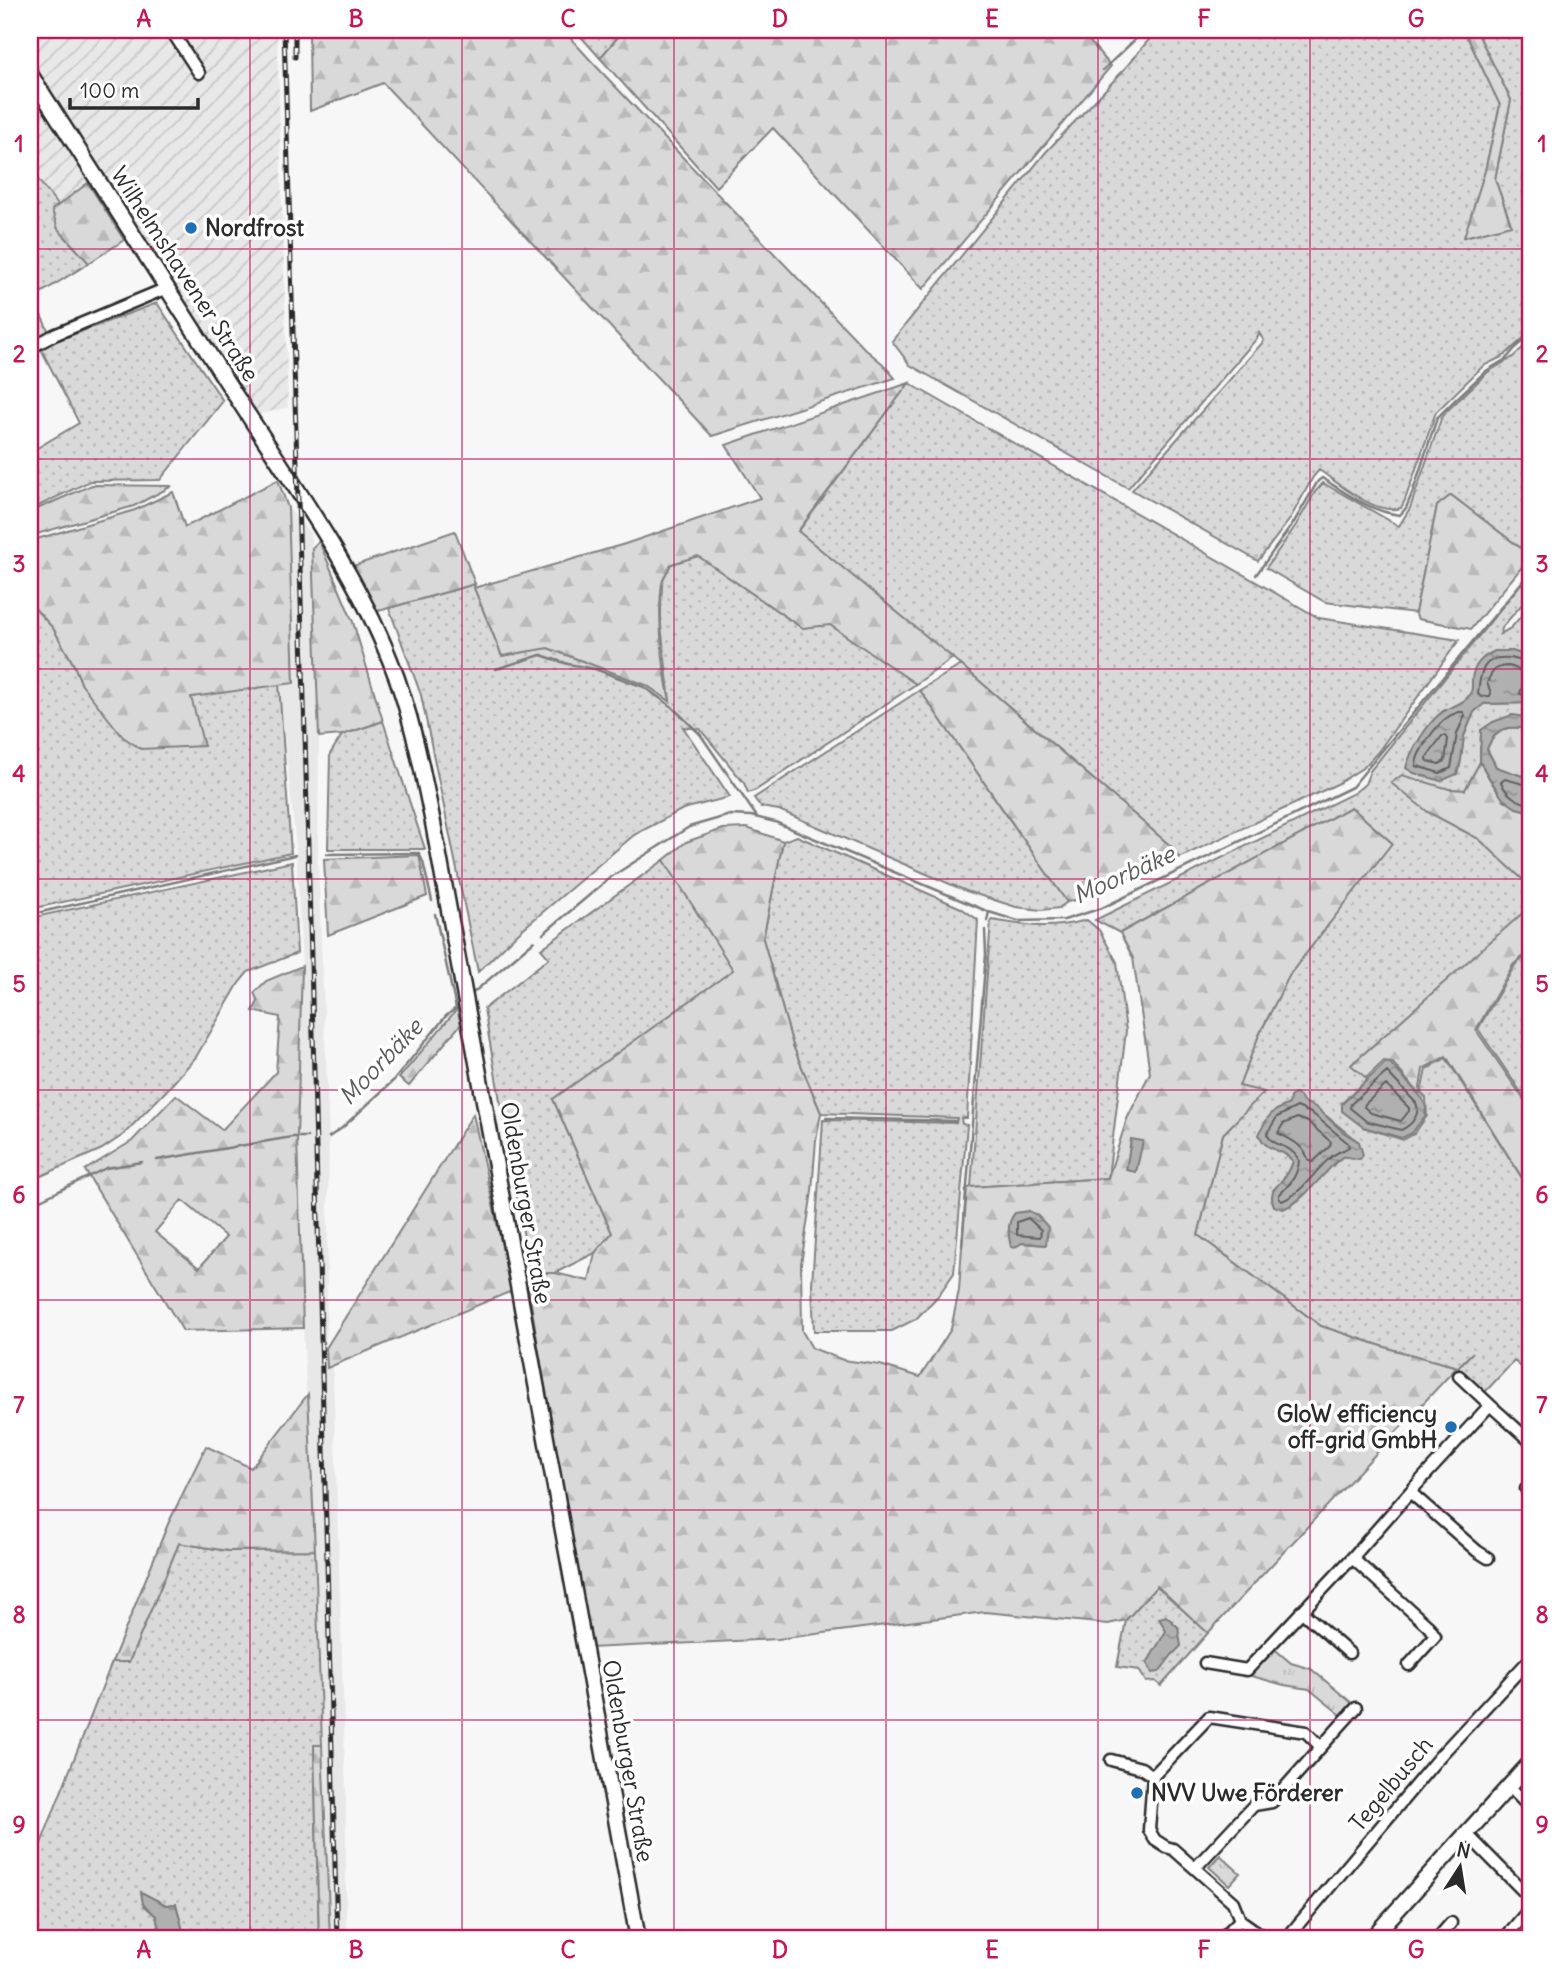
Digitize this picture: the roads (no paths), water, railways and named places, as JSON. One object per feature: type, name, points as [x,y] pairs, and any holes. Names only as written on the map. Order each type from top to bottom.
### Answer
[{"type":"street","points":[[171,30],[198,73]]},
{"type":"street","name":"Wilhelmshavener Straße","points":[[30,74],[303,498]]},
{"type":"street","points":[[30,348],[54,335],[167,288]]},
{"type":"street","name":"Oldenburger Straße","points":[[303,498],[344,565],[391,662],[415,737],[425,780],[638,1939]]},
{"type":"street","points":[[1459,1376],[1531,1442]]},
{"type":"street","points":[[1205,1662],[1247,1670],[1490,1405]]},
{"type":"street","points":[[1410,1492],[1488,1558]]},
{"type":"street","points":[[1352,1558],[1429,1627],[1435,1636],[1409,1665]]},
{"type":"street","points":[[1301,1611],[1349,1653]]},
{"type":"street","name":"Tegelbusch","points":[[1286,1939],[1440,1756],[1531,1658]]},
{"type":"street","points":[[1196,1867],[1254,1805],[1272,1802],[1356,1708]]},
{"type":"street","points":[[1267,1939],[1240,1920],[1233,1902],[1196,1867],[1150,1835],[1148,1825],[1153,1776],[1209,1717],[1306,1732],[1321,1747]]},
{"type":"street","points":[[1111,1760],[1141,1768],[1153,1776]]},
{"type":"street","points":[[1371,1939],[1531,1762]]},
{"type":"street","points":[[1510,1786],[1531,1809]]},
{"type":"street","points":[[1466,1833],[1530,1898],[1531,1905],[1504,1939]]},
{"type":"street","points":[[1221,1939],[1240,1920]]},
{"type":"street","points":[[1437,1939],[1451,1923]]},
{"type":"water","points":[[1495,651],[1512,651],[1531,657],[1531,703],[1484,704],[1474,712],[1464,736],[1457,774],[1441,781],[1406,768],[1416,744],[1428,727],[1440,714],[1467,699],[1476,666]]},
{"type":"water","points":[[1512,715],[1531,718],[1531,729],[1516,727],[1499,731],[1487,749],[1496,767],[1531,779],[1531,812],[1516,808],[1503,799],[1480,762],[1481,730]]},
{"type":"water","points":[[1385,1063],[1390,1063],[1423,1099],[1426,1108],[1425,1116],[1412,1133],[1402,1138],[1363,1127],[1342,1111],[1342,1104]]},
{"type":"water","points":[[1295,1094],[1300,1096],[1303,1102],[1316,1107],[1343,1132],[1359,1142],[1363,1155],[1360,1159],[1342,1157],[1300,1199],[1283,1209],[1274,1206],[1272,1194],[1293,1161],[1289,1156],[1267,1145],[1259,1135],[1270,1115],[1289,1104],[1290,1097]]},
{"type":"water","points":[[1131,1139],[1143,1141],[1136,1172],[1126,1170]]},
{"type":"water","points":[[1029,1211],[1048,1227],[1046,1245],[1022,1243],[1011,1247],[1009,1229],[1012,1217],[1015,1213]]},
{"type":"water","points":[[1166,1616],[1178,1627],[1181,1646],[1159,1672],[1152,1673],[1147,1663],[1166,1631],[1159,1618]]},
{"type":"water","points":[[141,1892],[166,1905],[176,1904],[185,1939],[166,1939],[160,1933],[156,1916],[143,1904]]},
{"type":"waterway","points":[[1103,70],[1145,30]]},
{"type":"waterway","points":[[1256,575],[1322,478],[1369,506],[1400,515],[1413,491],[1437,418],[1486,371],[1506,359],[1531,335]]},
{"type":"waterway","name":"Moorbäke","points":[[543,934],[611,877],[689,827],[730,815],[751,816],[775,822],[989,912],[1018,921],[1064,920],[1102,908],[1352,787],[1531,571]]},
{"type":"waterway","points":[[496,669],[541,655],[595,669],[644,687],[671,706],[700,734],[757,817]]},
{"type":"waterway","points":[[326,854],[419,853],[432,901]]},
{"type":"waterway","points":[[41,912],[295,855]]},
{"type":"waterway","points":[[987,921],[989,912]]},
{"type":"waterway","name":"Moorbäke","points":[[329,1137],[394,1080],[446,1016],[456,1008],[435,914]]},
{"type":"waterway","points":[[962,1246],[986,954],[985,930]]},
{"type":"waterway","name":"Moorbäke","points":[[473,993],[534,941]]},
{"type":"waterway","points":[[826,1118],[956,1121]]},
{"type":"waterway","points":[[157,1160],[292,1137],[307,1137]]},
{"type":"waterway","points":[[30,1205],[106,1168],[142,1162]]},
{"type":"railway","points":[[284,30],[337,1939]]},
{"type":"railway","points":[[295,30],[295,57]]},
{"type":"place","name":"Nordfrost","points":[[191,228]]},
{"type":"place","name":"GloW efficiency off-grid GmbH","points":[[1451,1427]]},
{"type":"place","name":"NVV Uwe Förderer","points":[[1137,1793]]}]
